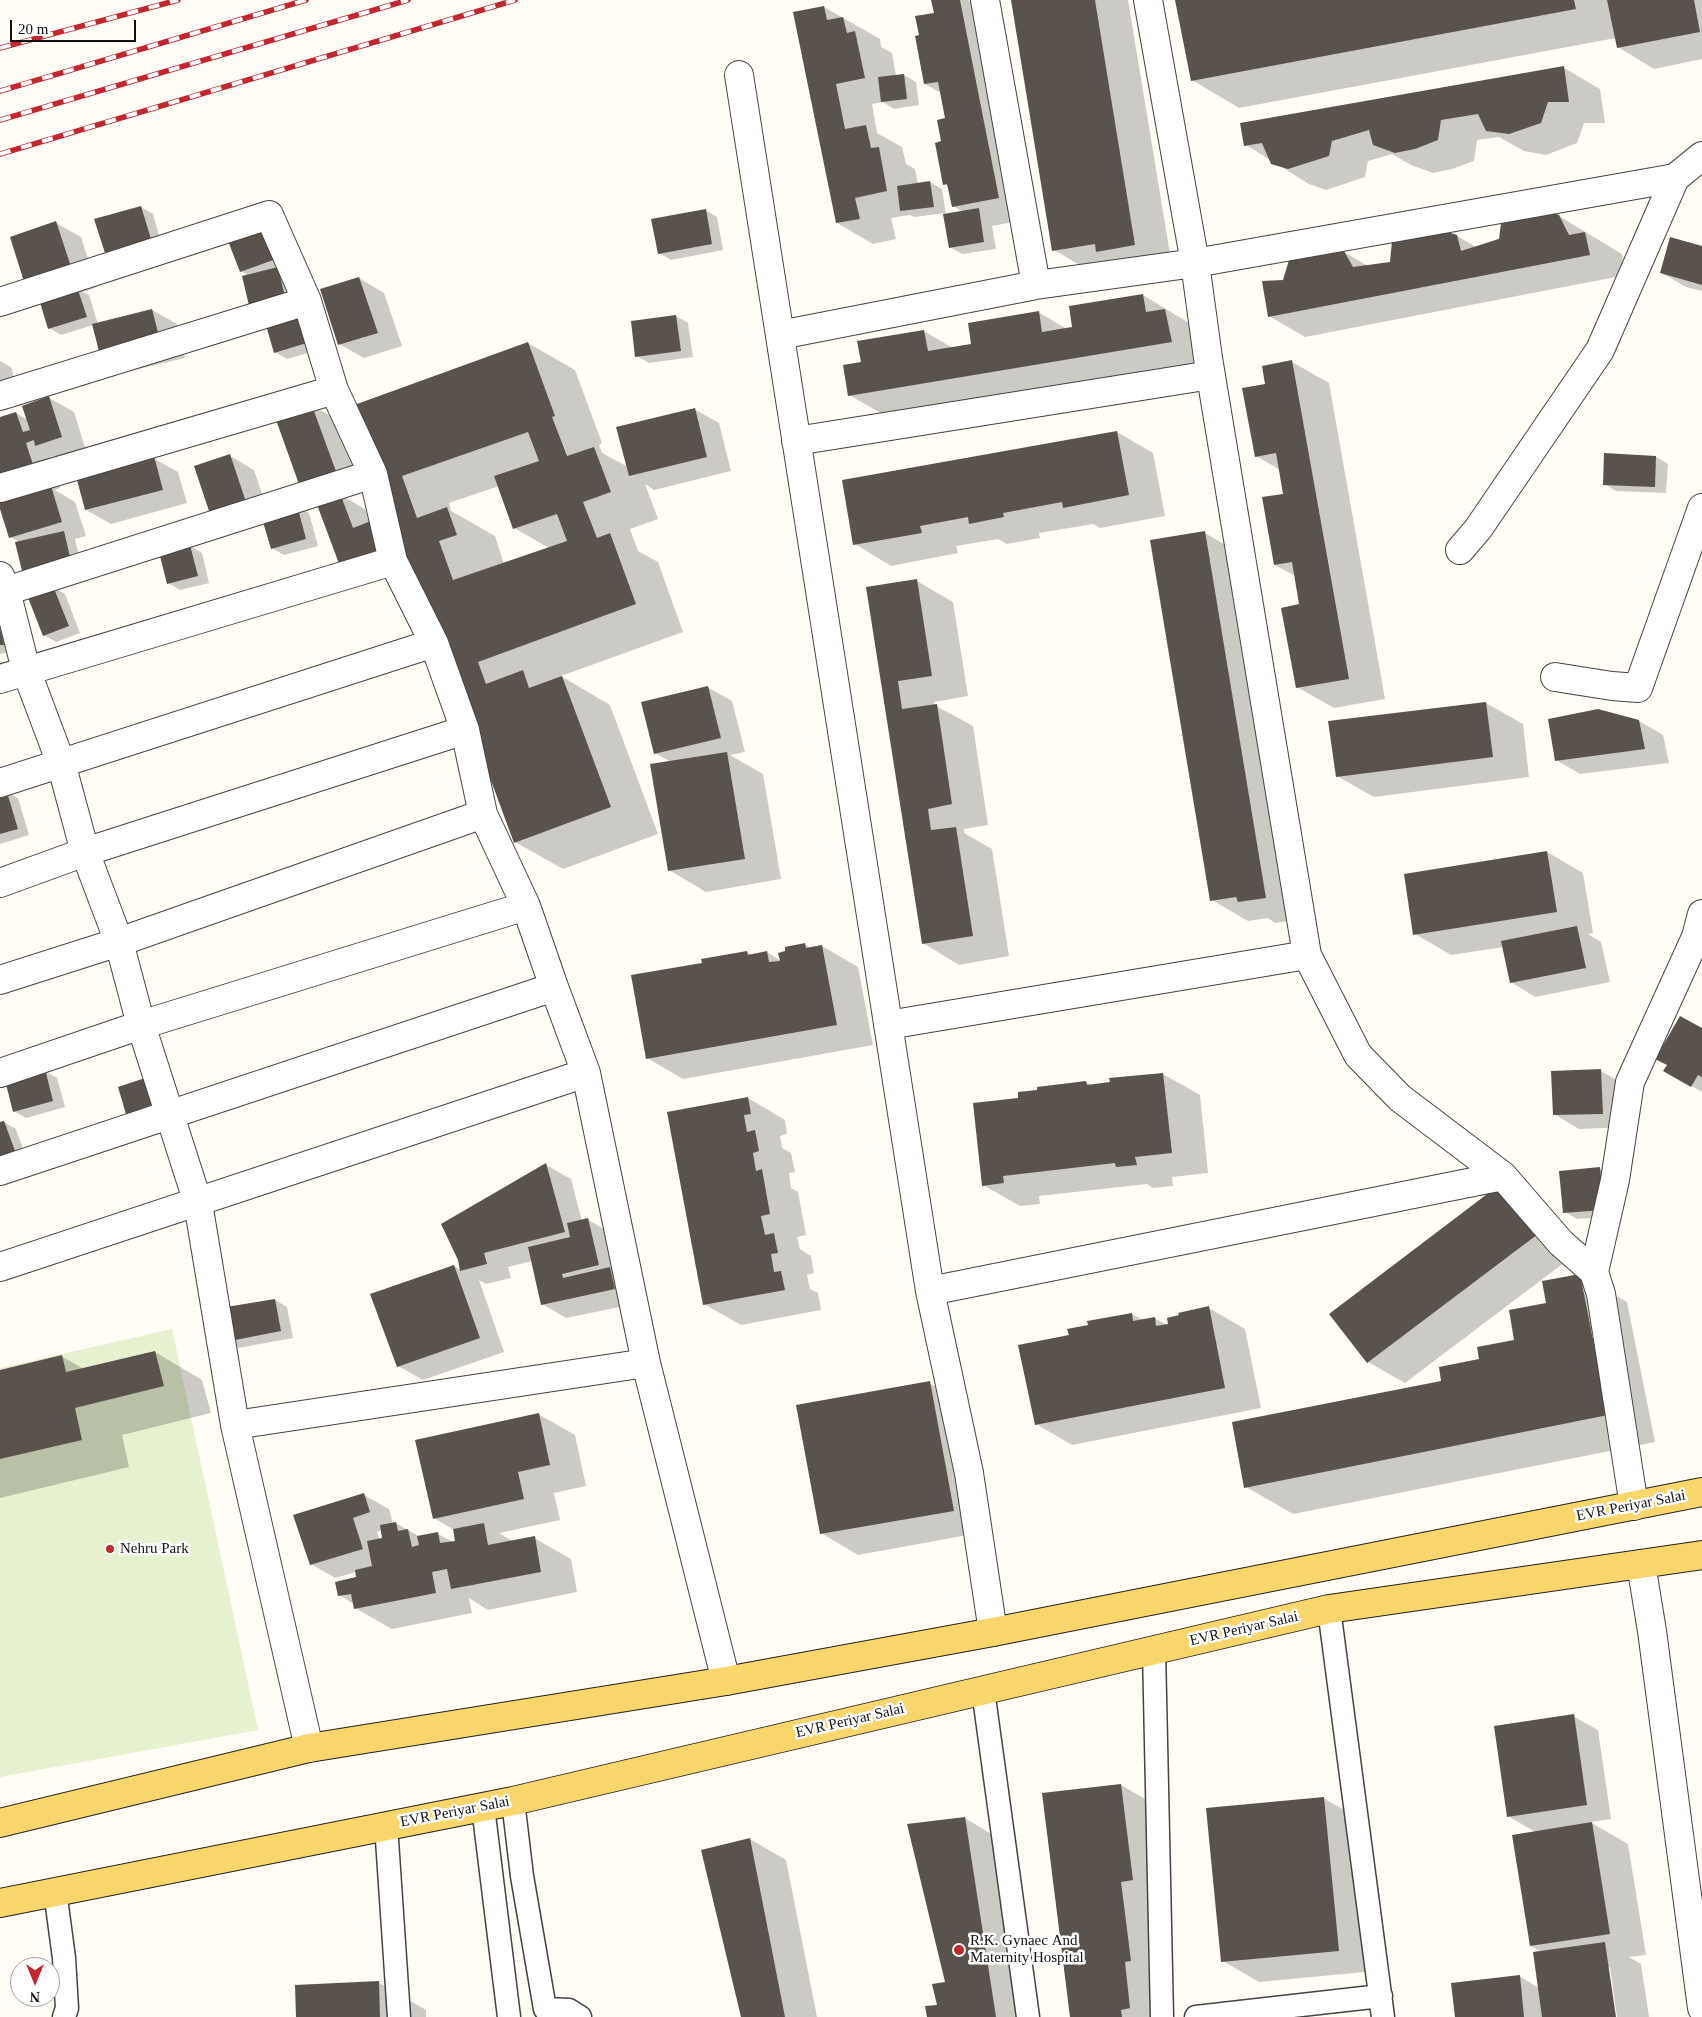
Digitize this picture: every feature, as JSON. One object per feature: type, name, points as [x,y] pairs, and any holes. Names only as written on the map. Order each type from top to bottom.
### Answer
[{"type":"main road","name":"EVR Periyar Salai","points":[[0,1823],[309,1748],[726,1681],[993,1632],[1702,1492]]},
{"type":"main road","name":"EVR Periyar Salai","points":[[0,1903],[513,1801],[1329,1609],[1702,1555]]},
{"type":"street","points":[[985,0],[1036,285]]},
{"type":"street","points":[[1148,0],[1196,263],[1211,375],[1306,955],[1358,1055],[1400,1098],[1503,1176],[1561,1243],[1594,1272]]},
{"type":"street","points":[[739,75],[930,1291],[968,1473],[993,1632]]},
{"type":"street","points":[[1460,550],[1483,521],[1600,350],[1675,178],[1702,156]]},
{"type":"street","points":[[780,335],[1036,285],[1196,263],[1675,178]]},
{"type":"street","points":[[0,302],[269,215],[307,300],[334,390],[373,474],[393,561],[434,642],[465,730],[483,814],[526,906],[586,1074],[646,1363],[726,1681]]},
{"type":"street","points":[[0,396],[307,300]]},
{"type":"street","points":[[796,441],[1211,375]]},
{"type":"street","points":[[0,488],[334,390]]},
{"type":"street","points":[[309,1748],[235,1425],[198,1203],[141,1025],[119,942],[85,852],[61,764],[26,670],[2,587],[373,474]]},
{"type":"street","points":[[1554,677],[1638,688],[1702,508]]},
{"type":"street","points":[[0,679],[393,561]]},
{"type":"street","points":[[0,783],[434,642]]},
{"type":"street","points":[[0,883],[85,852],[465,730]]},
{"type":"street","points":[[0,980],[119,942],[483,814]]},
{"type":"street","points":[[0,1073],[141,1025],[526,906]]},
{"type":"street","points":[[1634,1506],[1601,1294],[1594,1272],[1615,1180],[1630,1082],[1696,937],[1702,914]]},
{"type":"street","points":[[888,1026],[1306,955]]},
{"type":"street","points":[[0,1170],[554,987]]},
{"type":"street","points":[[0,1267],[586,1074]]},
{"type":"street","points":[[930,1291],[1503,1176]]},
{"type":"street","points":[[235,1425],[646,1363]]},
{"type":"street","points":[[1641,1564],[1693,1876],[1702,2008]]},
{"type":"lane","points":[[1196,2017],[1382,2007],[1329,1609]]},
{"type":"lane","points":[[1154,1650],[1162,2017]]},
{"type":"lane","points":[[983,1690],[1028,2017]]},
{"type":"lane","points":[[513,1801],[522,1876],[545,2009],[569,2010],[580,2017]]},
{"type":"lane","points":[[483,1807],[509,2017]]},
{"type":"lane","points":[[386,1826],[399,2017]]},
{"type":"lane","points":[[55,1891],[64,1958],[67,2008],[64,2017]]},
{"type":"green space","name":"Nehru Park","points":[[172,1329],[258,1730],[0,1777],[0,1368]]},
{"type":"building","points":[[931,0],[960,0],[999,198],[952,207],[947,184],[943,185],[935,143],[941,141],[937,120],[945,118],[938,82],[924,84],[915,36],[919,35],[915,16],[934,13]]},
{"type":"building","points":[[1011,0],[1095,0],[1135,245],[1096,252],[1095,244],[1052,251]]},
{"type":"building","points":[[1175,0],[1574,0],[1576,9],[1191,81]]},
{"type":"building","points":[[1607,0],[1694,0],[1700,32],[1617,48]]},
{"type":"building","points":[[824,6],[827,20],[843,17],[847,33],[855,31],[865,78],[836,84],[845,129],[866,125],[871,148],[879,147],[887,191],[855,198],[860,219],[836,223],[793,12]]},
{"type":"building","points":[[1564,66],[1569,102],[1548,102],[1541,123],[1509,134],[1486,131],[1478,114],[1441,120],[1438,140],[1415,149],[1395,153],[1373,145],[1369,130],[1332,141],[1329,156],[1288,169],[1271,164],[1262,143],[1244,146],[1240,123]]},
{"type":"building","points":[[904,74],[907,99],[881,102],[878,77]]},
{"type":"building","points":[[930,181],[934,207],[900,211],[897,186]]},
{"type":"building","points":[[141,206],[151,239],[105,253],[94,219]]},
{"type":"building","points":[[979,208],[984,242],[949,248],[943,214]]},
{"type":"building","points":[[706,209],[712,244],[658,254],[651,219]]},
{"type":"building","points":[[1542,210],[1559,215],[1569,235],[1585,232],[1590,255],[1268,317],[1262,281],[1283,280],[1289,260],[1321,248],[1344,251],[1353,267],[1390,262],[1392,241],[1435,228],[1457,235],[1461,251],[1499,239],[1501,223]]},
{"type":"building","points":[[56,221],[73,273],[26,288],[10,237]]},
{"type":"building","points":[[261,221],[276,259],[240,272],[225,233]]},
{"type":"building","points":[[1670,237],[1702,246],[1702,285],[1660,273]]},
{"type":"building","points":[[278,267],[286,301],[250,310],[242,276]]},
{"type":"building","points":[[359,277],[378,333],[338,345],[320,289]]},
{"type":"building","points":[[77,287],[87,317],[48,329],[39,299]]},
{"type":"building","points":[[1143,294],[1146,312],[1165,309],[1172,342],[848,396],[843,365],[861,362],[857,341],[924,330],[928,351],[971,344],[968,323],[1039,311],[1042,332],[1072,327],[1069,306]]},
{"type":"building","points":[[152,309],[161,344],[101,359],[92,324]]},
{"type":"building","points":[[301,311],[310,342],[274,353],[265,322]]},
{"type":"building","points":[[676,315],[681,351],[635,357],[631,321]]},
{"type":"building","points":[[528,342],[555,416],[552,417],[567,456],[594,447],[611,492],[583,502],[597,538],[610,533],[636,604],[478,662],[486,684],[523,670],[529,688],[562,676],[611,807],[514,843],[421,590],[415,593],[346,408]],"holes":[[[528,432],[539,461],[494,476],[513,529],[557,514],[567,541],[453,580],[439,541],[457,535],[447,507],[417,518],[402,476]]]},
{"type":"building","points":[[1292,360],[1349,679],[1296,688],[1281,608],[1299,604],[1292,562],[1274,565],[1262,497],[1283,494],[1276,453],[1255,457],[1242,388],[1265,384],[1262,366]]},
{"type":"building","points":[[49,396],[62,437],[35,446],[34,440],[26,443],[36,474],[0,480],[0,417],[16,412],[23,432],[30,430],[22,406]]},
{"type":"building","points":[[311,403],[337,474],[300,487],[275,417]]},
{"type":"building","points":[[695,408],[707,457],[629,476],[616,427]]},
{"type":"building","points":[[1117,431],[1129,495],[1063,508],[1062,502],[1003,513],[1004,517],[969,524],[968,517],[920,526],[922,533],[853,545],[842,480]]},
{"type":"building","points":[[1604,453],[1656,456],[1655,487],[1603,485]]},
{"type":"building","points":[[230,454],[247,505],[211,517],[194,466]]},
{"type":"building","points":[[154,456],[163,490],[85,510],[76,476]]},
{"type":"building","points":[[51,486],[62,522],[9,538],[0,509],[0,501]]},
{"type":"building","points":[[340,493],[353,528],[376,519],[388,551],[341,569],[316,502]]},
{"type":"building","points":[[297,505],[306,539],[271,549],[261,515]]},
{"type":"building","points":[[64,531],[70,557],[57,560],[59,570],[24,579],[15,542]]},
{"type":"building","points":[[1205,531],[1266,898],[1238,902],[1236,897],[1210,901],[1150,540]]},
{"type":"building","points":[[190,545],[198,576],[167,584],[159,552]]},
{"type":"building","points":[[917,579],[932,676],[898,681],[902,709],[937,704],[952,804],[928,809],[931,830],[956,827],[973,936],[922,944],[866,587]]},
{"type":"building","points":[[53,586],[69,626],[43,636],[27,595]]},
{"type":"building","points":[[0,628],[4,645],[0,645]]},
{"type":"building","points":[[708,686],[721,738],[654,754],[641,702]]},
{"type":"building","points":[[1486,702],[1493,757],[1336,777],[1328,721]]},
{"type":"building","points":[[1598,709],[1639,720],[1645,749],[1555,761],[1548,719]]},
{"type":"building","points":[[727,752],[745,859],[668,871],[650,764]]},
{"type":"building","points":[[6,789],[18,829],[0,834],[0,791]]},
{"type":"building","points":[[1547,851],[1557,912],[1413,935],[1404,874]]},
{"type":"building","points":[[1577,926],[1586,968],[1510,983],[1501,941]]},
{"type":"building","points":[[805,943],[806,948],[822,945],[837,1025],[646,1059],[631,975],[702,963],[701,959],[747,951],[748,955],[767,951],[769,962],[780,961],[778,953],[785,951],[785,947]]},
{"type":"building","points":[[1680,1016],[1702,1028],[1702,1077],[1698,1075],[1691,1087],[1663,1071],[1667,1065],[1655,1059]]},
{"type":"building","points":[[45,1069],[53,1101],[13,1112],[5,1080]]},
{"type":"building","points":[[1601,1069],[1603,1114],[1553,1115],[1551,1071]]},
{"type":"building","points":[[1163,1073],[1172,1153],[1135,1157],[1137,1165],[1116,1167],[1115,1163],[1003,1176],[1004,1183],[982,1186],[973,1103],[1018,1098],[1018,1092],[1037,1090],[1037,1087],[1086,1081],[1087,1085],[1110,1082],[1109,1078]]},
{"type":"building","points":[[145,1078],[154,1104],[126,1114],[118,1087]]},
{"type":"building","points":[[748,1097],[751,1114],[744,1115],[747,1132],[755,1130],[759,1151],[753,1153],[756,1171],[762,1169],[770,1214],[761,1216],[765,1235],[774,1233],[778,1253],[771,1254],[774,1272],[781,1271],[785,1290],[703,1305],[667,1112]]},
{"type":"building","points":[[4,1121],[18,1159],[0,1165],[0,1122]]},
{"type":"building","points":[[546,1163],[565,1232],[484,1253],[487,1264],[460,1271],[458,1260],[441,1224]]},
{"type":"building","points":[[1600,1167],[1604,1210],[1563,1213],[1559,1171]]},
{"type":"building","points":[[1503,1182],[1542,1231],[1367,1363],[1329,1314]]},
{"type":"building","points":[[588,1218],[599,1265],[562,1274],[563,1278],[610,1267],[615,1289],[541,1305],[528,1247],[570,1237],[567,1223]]},
{"type":"building","points":[[454,1265],[480,1338],[397,1367],[370,1294]]},
{"type":"building","points":[[1580,1274],[1608,1415],[1244,1488],[1232,1422],[1441,1381],[1439,1367],[1479,1359],[1477,1347],[1514,1340],[1509,1310],[1546,1303],[1542,1281]]},
{"type":"building","points":[[275,1299],[281,1331],[225,1342],[220,1308]]},
{"type":"building","points":[[1209,1306],[1225,1388],[1035,1425],[1018,1345],[1069,1335],[1067,1329],[1088,1325],[1087,1321],[1132,1313],[1133,1321],[1155,1317],[1156,1326],[1168,1324],[1167,1318],[1179,1315],[1178,1313]]},
{"type":"building","points":[[155,1351],[164,1386],[75,1408],[82,1440],[0,1459],[0,1370],[62,1355],[66,1372]]},
{"type":"building","points":[[930,1381],[954,1511],[820,1534],[796,1405]]},
{"type":"building","points":[[539,1413],[550,1465],[518,1472],[524,1499],[433,1519],[415,1440]]},
{"type":"building","points":[[364,1493],[370,1512],[353,1518],[363,1549],[310,1565],[293,1515]]},
{"type":"building","points":[[396,1522],[398,1531],[408,1529],[412,1547],[419,1545],[417,1536],[438,1532],[440,1543],[455,1541],[453,1529],[484,1523],[488,1545],[535,1536],[541,1572],[451,1589],[447,1569],[432,1572],[436,1593],[354,1609],[351,1594],[338,1596],[335,1582],[356,1577],[355,1570],[372,1566],[367,1541],[382,1538],[380,1525]]},
{"type":"building","points":[[1574,1714],[1587,1805],[1507,1817],[1494,1726]]},
{"type":"building","points":[[1121,1784],[1133,1880],[1121,1882],[1131,1961],[1125,1962],[1130,2008],[1121,2010],[1122,2017],[1070,2017],[1042,1793]]},
{"type":"building","points":[[1324,1797],[1339,1951],[1221,1962],[1206,1808]]},
{"type":"building","points":[[965,1817],[996,2017],[927,2017],[925,2006],[937,2005],[932,1984],[945,1982],[907,1824]]},
{"type":"building","points":[[1592,1822],[1610,1934],[1530,1946],[1512,1835]]},
{"type":"building","points":[[750,1838],[785,2017],[741,2017],[701,1850]]},
{"type":"building","points":[[1605,1942],[1616,2017],[1542,2017],[1533,1952]]},
{"type":"building","points":[[1520,1975],[1524,2017],[1455,2017],[1451,1983]]},
{"type":"building","points":[[379,1981],[380,2017],[296,2017],[295,1985]]},
{"type":"railway","points":[[0,48],[178,0]]},
{"type":"railway","points":[[0,91],[306,0]]},
{"type":"railway","points":[[0,120],[408,0]]},
{"type":"railway","points":[[0,154],[515,0]]},
{"type":"place","name":"Nehru Park","points":[[110,1549]]},
{"type":"place","name":"R.K. Gynaec And Maternity Hospital","points":[[959,1950]]}]
